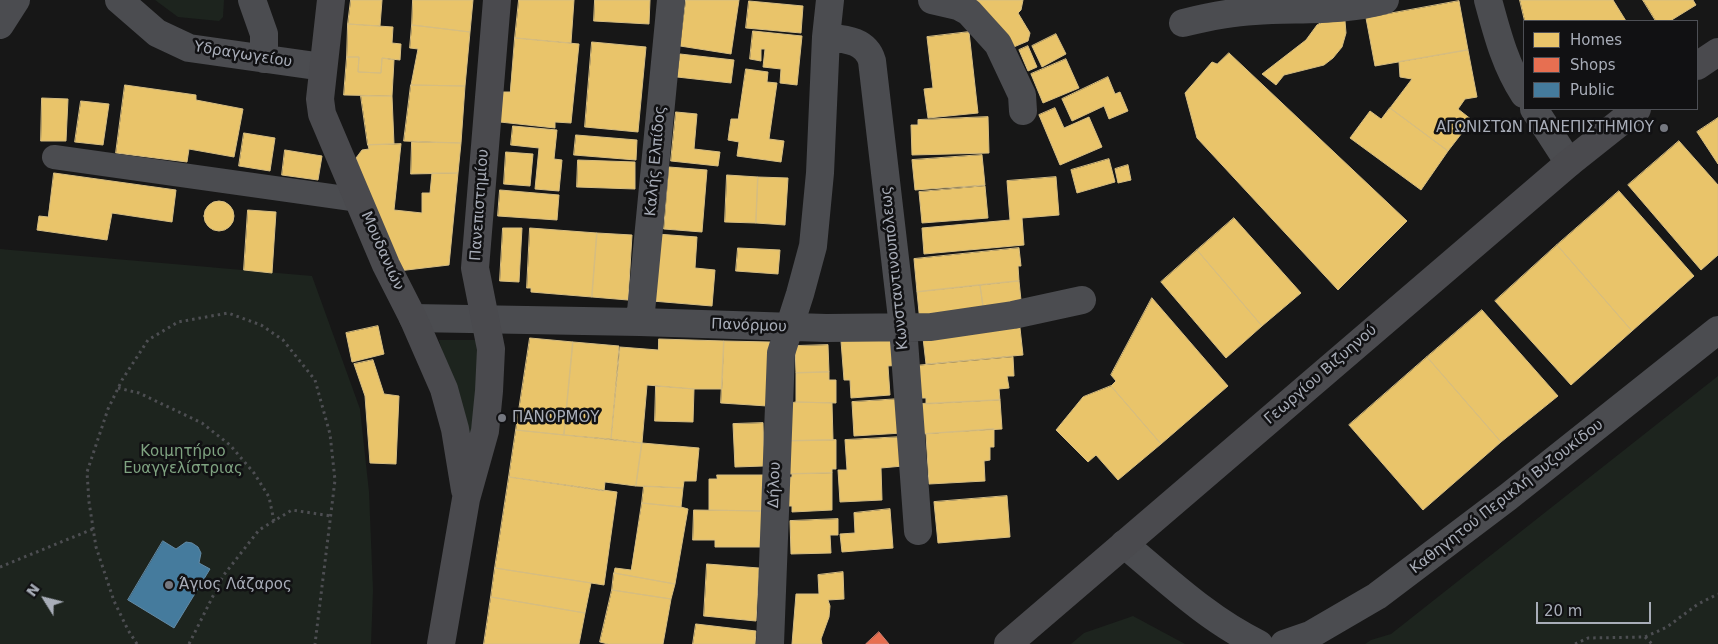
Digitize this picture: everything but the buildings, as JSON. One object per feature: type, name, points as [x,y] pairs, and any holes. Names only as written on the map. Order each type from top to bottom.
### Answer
[{"type":"street","points":[[0,24],[16,0]]},
{"type":"street","name":"Υδραγωγείου","points":[[119,0],[147,26],[166,38],[189,48],[323,67]]},
{"type":"street","points":[[252,0],[264,34],[264,59]]},
{"type":"street","name":"Μουδανιών","points":[[331,0],[320,99],[322,114],[386,265],[413,318],[437,374],[449,407],[457,438],[466,499]]},
{"type":"street","name":"Πανεπιστημίου","points":[[441,644],[466,499],[485,431],[490,390],[492,360],[476,274],[476,254],[497,0]]},
{"type":"street","name":"Καλής Ελπίδος","points":[[640,322],[671,0]]},
{"type":"street","points":[[789,327],[813,246],[820,173],[826,37],[830,0]]},
{"type":"street","points":[[932,0],[958,6],[969,12],[998,44],[1022,95],[1023,110]]},
{"type":"street","points":[[1184,23],[1217,15],[1357,7],[1385,0]]},
{"type":"street","points":[[1488,0],[1507,63],[1523,92]]},
{"type":"street","name":"Κωνσταντινουπόλεως","points":[[826,37],[855,42],[867,49],[872,61],[903,327],[918,531]]},
{"type":"street","points":[[1698,65],[1718,52]]},
{"type":"street","points":[[1535,110],[1569,163]]},
{"type":"street","name":"Γεωργίου Βιζυηνού","points":[[1008,644],[1569,163],[1636,110]]},
{"type":"street","name":"Πανόρμου","points":[[413,318],[485,318],[789,327],[931,327],[1013,315],[1082,300]]},
{"type":"street","name":"Δήλου","points":[[770,644],[781,353],[789,327]]},
{"type":"street","name":"Καθηγητού Περικλή Βυζουκίδου","points":[[1284,644],[1310,635],[1377,596],[1508,497],[1718,330]]},
{"type":"street","points":[[1124,544],[1216,619],[1259,644]]},
{"type":"lane","points":[[54,157],[359,200]]},
{"type":"path","points":[[137,644],[114,601],[96,547],[89,502],[87,472],[108,409],[118,388],[148,340],[178,322],[228,313],[261,325],[283,340],[315,380],[330,434],[335,480],[315,644]]},
{"type":"path","points":[[118,388],[139,393],[202,423],[230,445],[254,473],[269,497],[274,521]]},
{"type":"path","points":[[189,644],[223,576],[258,530],[292,510],[331,516]]},
{"type":"path","points":[[0,567],[93,529]]},
{"type":"path","points":[[1575,644],[1588,638],[1645,637],[1667,627],[1698,604],[1718,594]]},
{"type":"path","points":[[1645,637],[1652,644]]},
{"type":"green space","points":[[155,0],[224,0],[223,17],[219,21],[178,17]]},
{"type":"green space","name":"Κοιμητήριο Ευαγγελίστριας","points":[[0,249],[312,276],[360,409],[369,492],[373,590],[371,644],[0,644]]},
{"type":"green space","points":[[439,340],[476,340],[479,375],[471,455]]},
{"type":"green space","points":[[1718,376],[1718,644],[1365,644],[1371,640],[1391,634]]},
{"type":"green space","points":[[1133,616],[1185,644],[1071,644],[1084,633]]},
{"type":"place","name":"ΑΓΩΝΙΣΤΩΝ ΠΑΝΕΠΙΣΤΗΜΙΟΥ","points":[[1664,128]]},
{"type":"place","name":"ΠΑΝΟΡΜΟΥ","points":[[502,418]]},
{"type":"place","name":"Άγιος Λάζαρος","points":[[169,585]]}]
